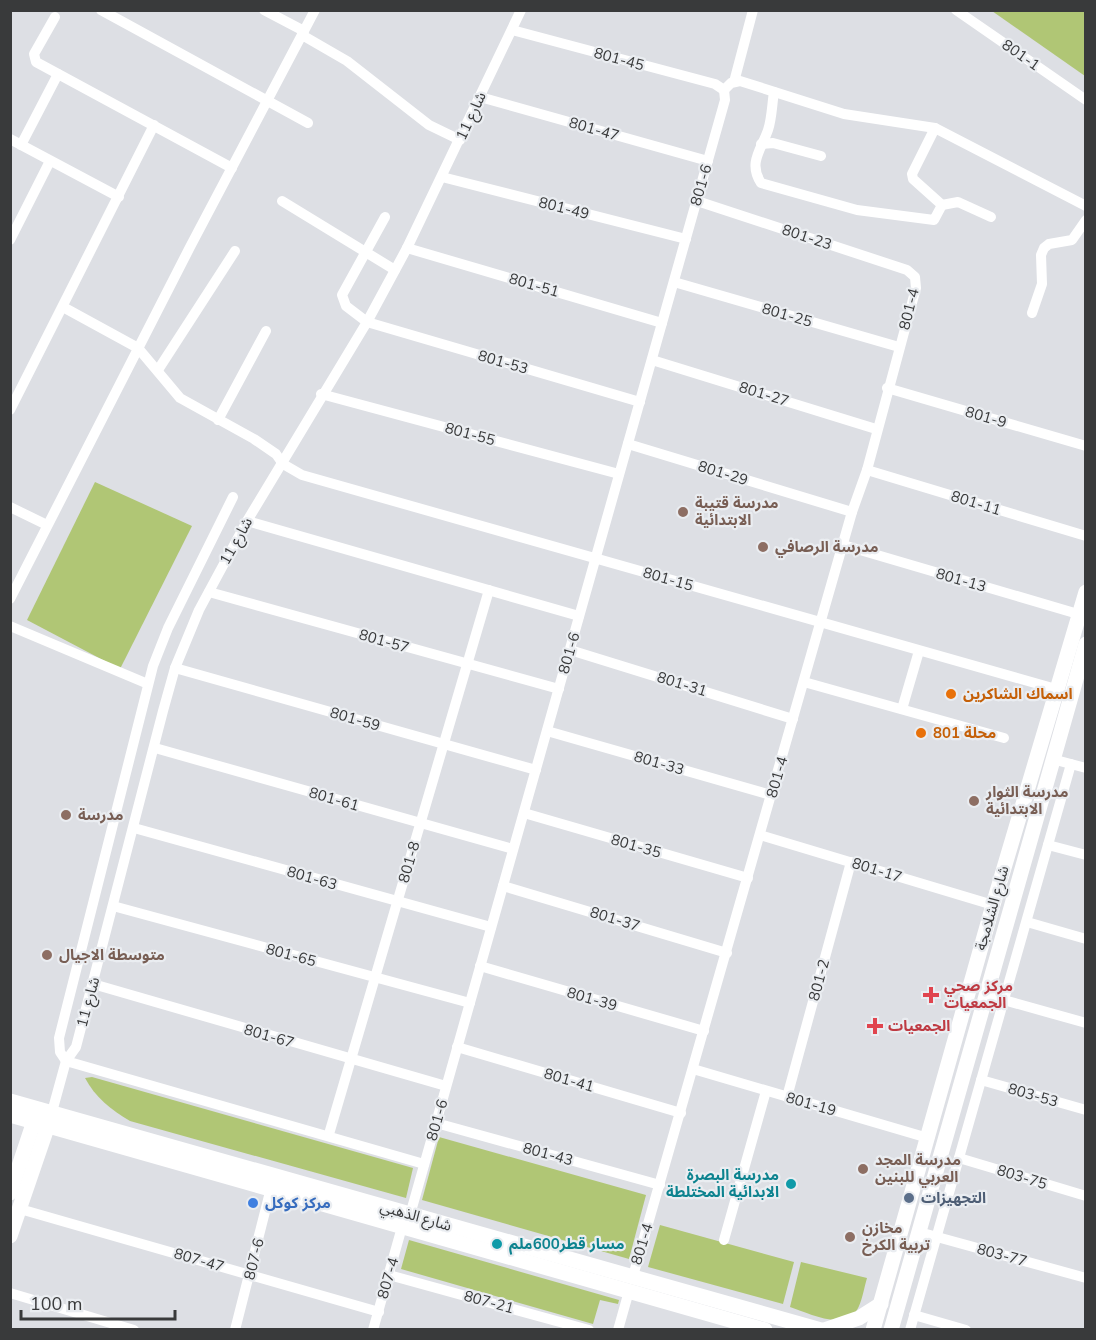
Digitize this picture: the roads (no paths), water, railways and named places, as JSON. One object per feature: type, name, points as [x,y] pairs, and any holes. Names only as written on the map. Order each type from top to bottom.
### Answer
[{"type":"street","points":[[101,10],[308,123]]},
{"type":"street","points":[[264,10],[347,61],[429,125],[460,140]]},
{"type":"street","points":[[11,596],[315,10]]},
{"type":"street","name":"شارع 11","points":[[10,1236],[20,1209],[45,1119],[66,1061],[76,1047],[175,668],[209,592],[247,521],[283,464],[321,394],[367,322],[407,248],[521,10]]},
{"type":"street","points":[[724,90],[734,82],[753,10]]},
{"type":"street","name":"801-1","points":[[956,10],[1086,100]]},
{"type":"street","points":[[55,17],[34,57],[36,62],[232,168]]},
{"type":"street","name":"801-45","points":[[512,30],[715,84],[724,90]]},
{"type":"street","points":[[21,145],[58,74]]},
{"type":"street","points":[[734,82],[744,82],[844,114],[935,128],[1086,206]]},
{"type":"street","name":"801-6","points":[[406,1221],[436,1123],[697,201],[725,100],[724,90]]},
{"type":"street","points":[[774,92],[768,129],[754,160],[755,174],[760,183],[857,210],[934,220],[942,205],[958,201],[991,217]]},
{"type":"street","name":"801-47","points":[[480,97],[708,161]]},
{"type":"street","points":[[10,410],[154,125]]},
{"type":"street","points":[[935,128],[912,174],[913,179],[942,205]]},
{"type":"street","points":[[10,139],[119,196]]},
{"type":"street","points":[[761,144],[773,143],[821,156]]},
{"type":"street","points":[[10,240],[50,161]]},
{"type":"street","name":"801-49","points":[[442,177],[686,239]]},
{"type":"street","points":[[282,201],[395,270]]},
{"type":"street","name":"801-23","points":[[697,201],[907,270],[915,277]]},
{"type":"street","points":[[367,322],[342,301],[342,295],[385,217]]},
{"type":"street","points":[[1032,313],[1042,284],[1041,255],[1044,248],[1072,240],[1086,220]]},
{"type":"street","name":"801-51","points":[[407,248],[662,323]]},
{"type":"street","points":[[158,370],[235,251]]},
{"type":"street","name":"801-4","points":[[633,1275],[852,512],[867,470],[887,388],[916,288],[915,277]]},
{"type":"street","name":"801-25","points":[[674,282],[899,347]]},
{"type":"street","name":"801-15","points":[[63,307],[138,348],[180,398],[254,439],[276,454],[283,464],[302,475],[820,624],[1056,689]]},
{"type":"street","name":"801-53","points":[[367,322],[640,402]]},
{"type":"street","points":[[218,420],[266,331]]},
{"type":"street","name":"801-27","points":[[652,360],[876,429]]},
{"type":"street","name":"801-9","points":[[887,388],[1086,446]]},
{"type":"street","name":"801-55","points":[[321,394],[619,474]]},
{"type":"street","name":"801-29","points":[[628,444],[852,512]]},
{"type":"street","name":"801-11","points":[[867,470],[1086,536]]},
{"type":"street","points":[[233,497],[168,628],[148,684],[59,1038],[60,1053],[66,1061],[329,1134],[424,1164]]},
{"type":"street","points":[[10,507],[47,525]]},
{"type":"street","points":[[247,521],[579,616]]},
{"type":"street","name":"801-13","points":[[843,545],[1078,614]]},
{"type":"street","name":"801-8","points":[[329,1134],[489,590]]},
{"type":"street","name":"801-57","points":[[209,592],[559,689]]},
{"type":"street","name":"شارع الشلامجة","points":[[873,1329],[993,905],[1086,592]]},
{"type":"street","points":[[10,626],[148,684]]},
{"type":"street","name":"شارع الشلامجة","points":[[891,1329],[1086,644]]},
{"type":"street","name":"801-31","points":[[570,650],[794,719]]},
{"type":"street","points":[[902,709],[919,651]]},
{"type":"street","name":"801-59","points":[[175,668],[536,770]]},
{"type":"street","points":[[804,682],[1004,738]]},
{"type":"street","points":[[142,706],[164,711]]},
{"type":"street","name":"801-33","points":[[547,730],[771,795]]},
{"type":"street","name":"801-61","points":[[155,748],[513,849]]},
{"type":"street","points":[[1053,759],[1086,768]]},
{"type":"street","points":[[910,1329],[1071,764]]},
{"type":"street","name":"801-35","points":[[524,813],[748,878]]},
{"type":"street","name":"801-63","points":[[134,828],[491,927]]},
{"type":"street","name":"801-17","points":[[760,835],[993,905]]},
{"type":"street","points":[[1048,845],[1086,855]]},
{"type":"street","name":"801-2","points":[[787,1097],[851,862]]},
{"type":"street","name":"801-37","points":[[503,886],[727,952]]},
{"type":"street","name":"801-65","points":[[113,906],[470,1003]]},
{"type":"street","points":[[1027,922],[1086,939]]},
{"type":"street","name":"801-39","points":[[480,966],[704,1031]]},
{"type":"street","name":"801-67","points":[[93,984],[446,1086]]},
{"type":"street","points":[[986,995],[1086,1023]]},
{"type":"street","name":"801-41","points":[[457,1047],[681,1113]]},
{"type":"street","name":"801-19","points":[[693,1069],[928,1138]]},
{"type":"street","name":"803-53","points":[[981,1080],[1086,1110]]},
{"type":"street","points":[[724,1240],[766,1091]]},
{"type":"street","name":"شارع الذهبي","points":[[10,1101],[45,1119],[271,1188],[633,1275],[823,1329]]},
{"type":"street","name":"شارع الذهبي","points":[[10,1115],[45,1119],[406,1221],[629,1291],[765,1329]]},
{"type":"street","name":"شارع 11","points":[[10,1192],[16,1174],[45,1119]]},
{"type":"street","name":"801-43","points":[[436,1123],[660,1185]]},
{"type":"street","points":[[10,1153],[16,1174]]},
{"type":"street","name":"803-75","points":[[959,1158],[1086,1196]]},
{"type":"street","name":"807-6","points":[[235,1329],[271,1188]]},
{"type":"street","name":"807-47","points":[[20,1209],[378,1312]]},
{"type":"street","name":"807-4","points":[[373,1329],[406,1221]]},
{"type":"street","name":"803-77","points":[[919,1232],[1086,1278]]},
{"type":"street","name":"807-21","points":[[389,1275],[590,1329]]},
{"type":"street","points":[[618,1329],[629,1291]]},
{"type":"street","points":[[10,1293],[134,1329]]},
{"type":"street","points":[[823,1329],[859,1318],[881,1304]]},
{"type":"street","points":[[914,1315],[966,1329]]},
{"type":"place","name":"مدرسة قتيبة الابتدائية","points":[[683,512]]},
{"type":"place","name":"مدرسة الرصافي","points":[[763,547]]},
{"type":"place","name":"اسماك الشاكرين","points":[[951,694]]},
{"type":"place","name":"محلة 801","points":[[921,733]]},
{"type":"place","name":"مدرسة الثوار الابتدائية","points":[[974,801]]},
{"type":"place","name":"مدرسة","points":[[66,815]]},
{"type":"place","name":"متوسطة الاجيال","points":[[47,955]]},
{"type":"place","name":"مركز صحي الجمعيات","points":[[931,995]]},
{"type":"place","name":"الجمعيات","points":[[875,1026]]},
{"type":"place","name":"مدرسة المجد العربي للبنين","points":[[863,1169]]},
{"type":"place","name":"مدرسة البصرة الابدائية المختلطة","points":[[791,1184]]},
{"type":"place","name":"التجهيزات","points":[[909,1198]]},
{"type":"place","name":"مركز كوكل","points":[[253,1203]]},
{"type":"place","name":"مخازن تربية الكرخ","points":[[850,1237]]},
{"type":"place","name":"مسار قطر600ملم","points":[[497,1244]]}]
